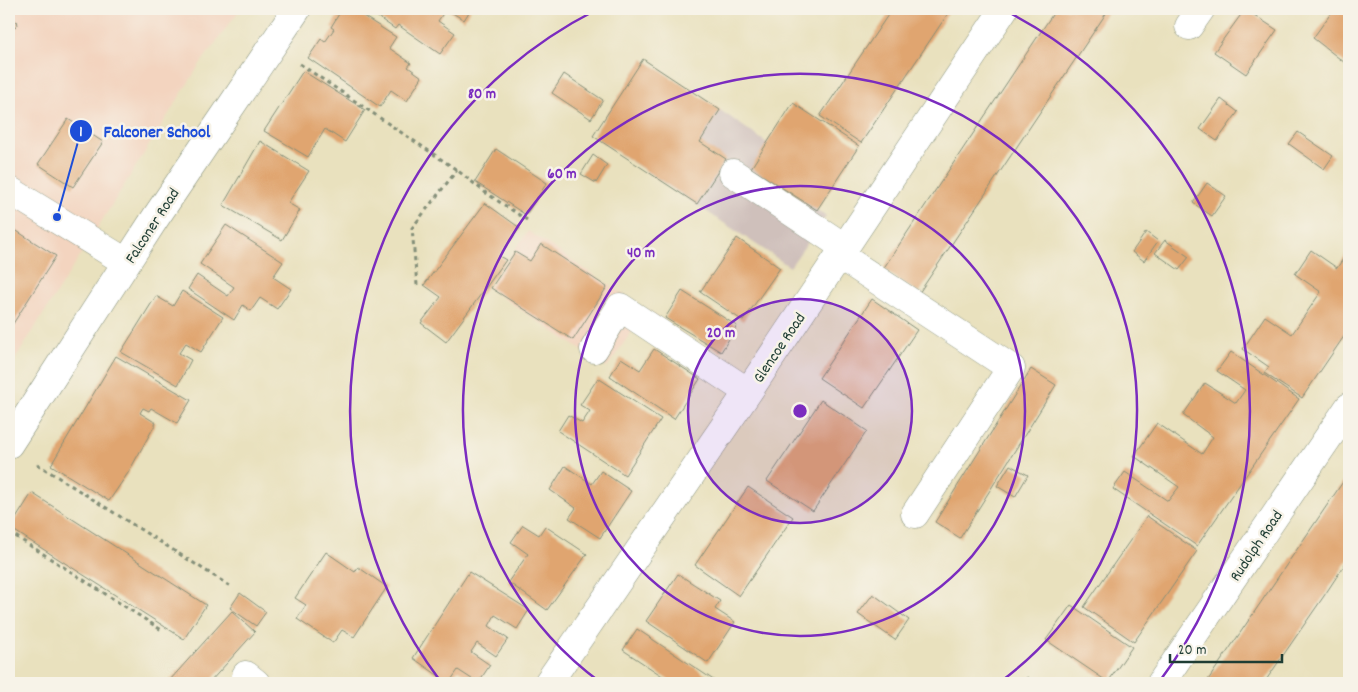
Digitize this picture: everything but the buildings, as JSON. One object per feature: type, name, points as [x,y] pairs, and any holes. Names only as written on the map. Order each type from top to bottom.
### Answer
[{"type":"street","name":"Falconer Road","points":[[9,444],[126,262],[298,9]]},
{"type":"street","name":"Glencoe Road","points":[[548,683],[748,392],[1004,9]]},
{"type":"street","points":[[733,173],[841,251],[1011,368],[915,514]]},
{"type":"street","points":[[9,191],[126,262]]},
{"type":"street","points":[[594,349],[620,307],[748,392]]},
{"type":"street","name":"Rudolph Road","points":[[1161,683],[1349,407]]},
{"type":"path","points":[[273,45],[527,220]]},
{"type":"path","points":[[417,285],[412,228],[457,170]]},
{"type":"path","points":[[33,462],[230,586]]},
{"type":"path","points":[[9,532],[163,632]]},
{"type":"shaded area","points":[[9,9],[240,9],[200,64],[9,369]]},
{"type":"shaded area","points":[[643,59],[767,143],[751,168],[826,216],[790,267],[593,136]]},
{"type":"shaded area","points":[[528,231],[726,363],[633,330],[607,367],[488,288]]},
{"type":"place","name":"Falconer School","points":[[57,217]]}]
